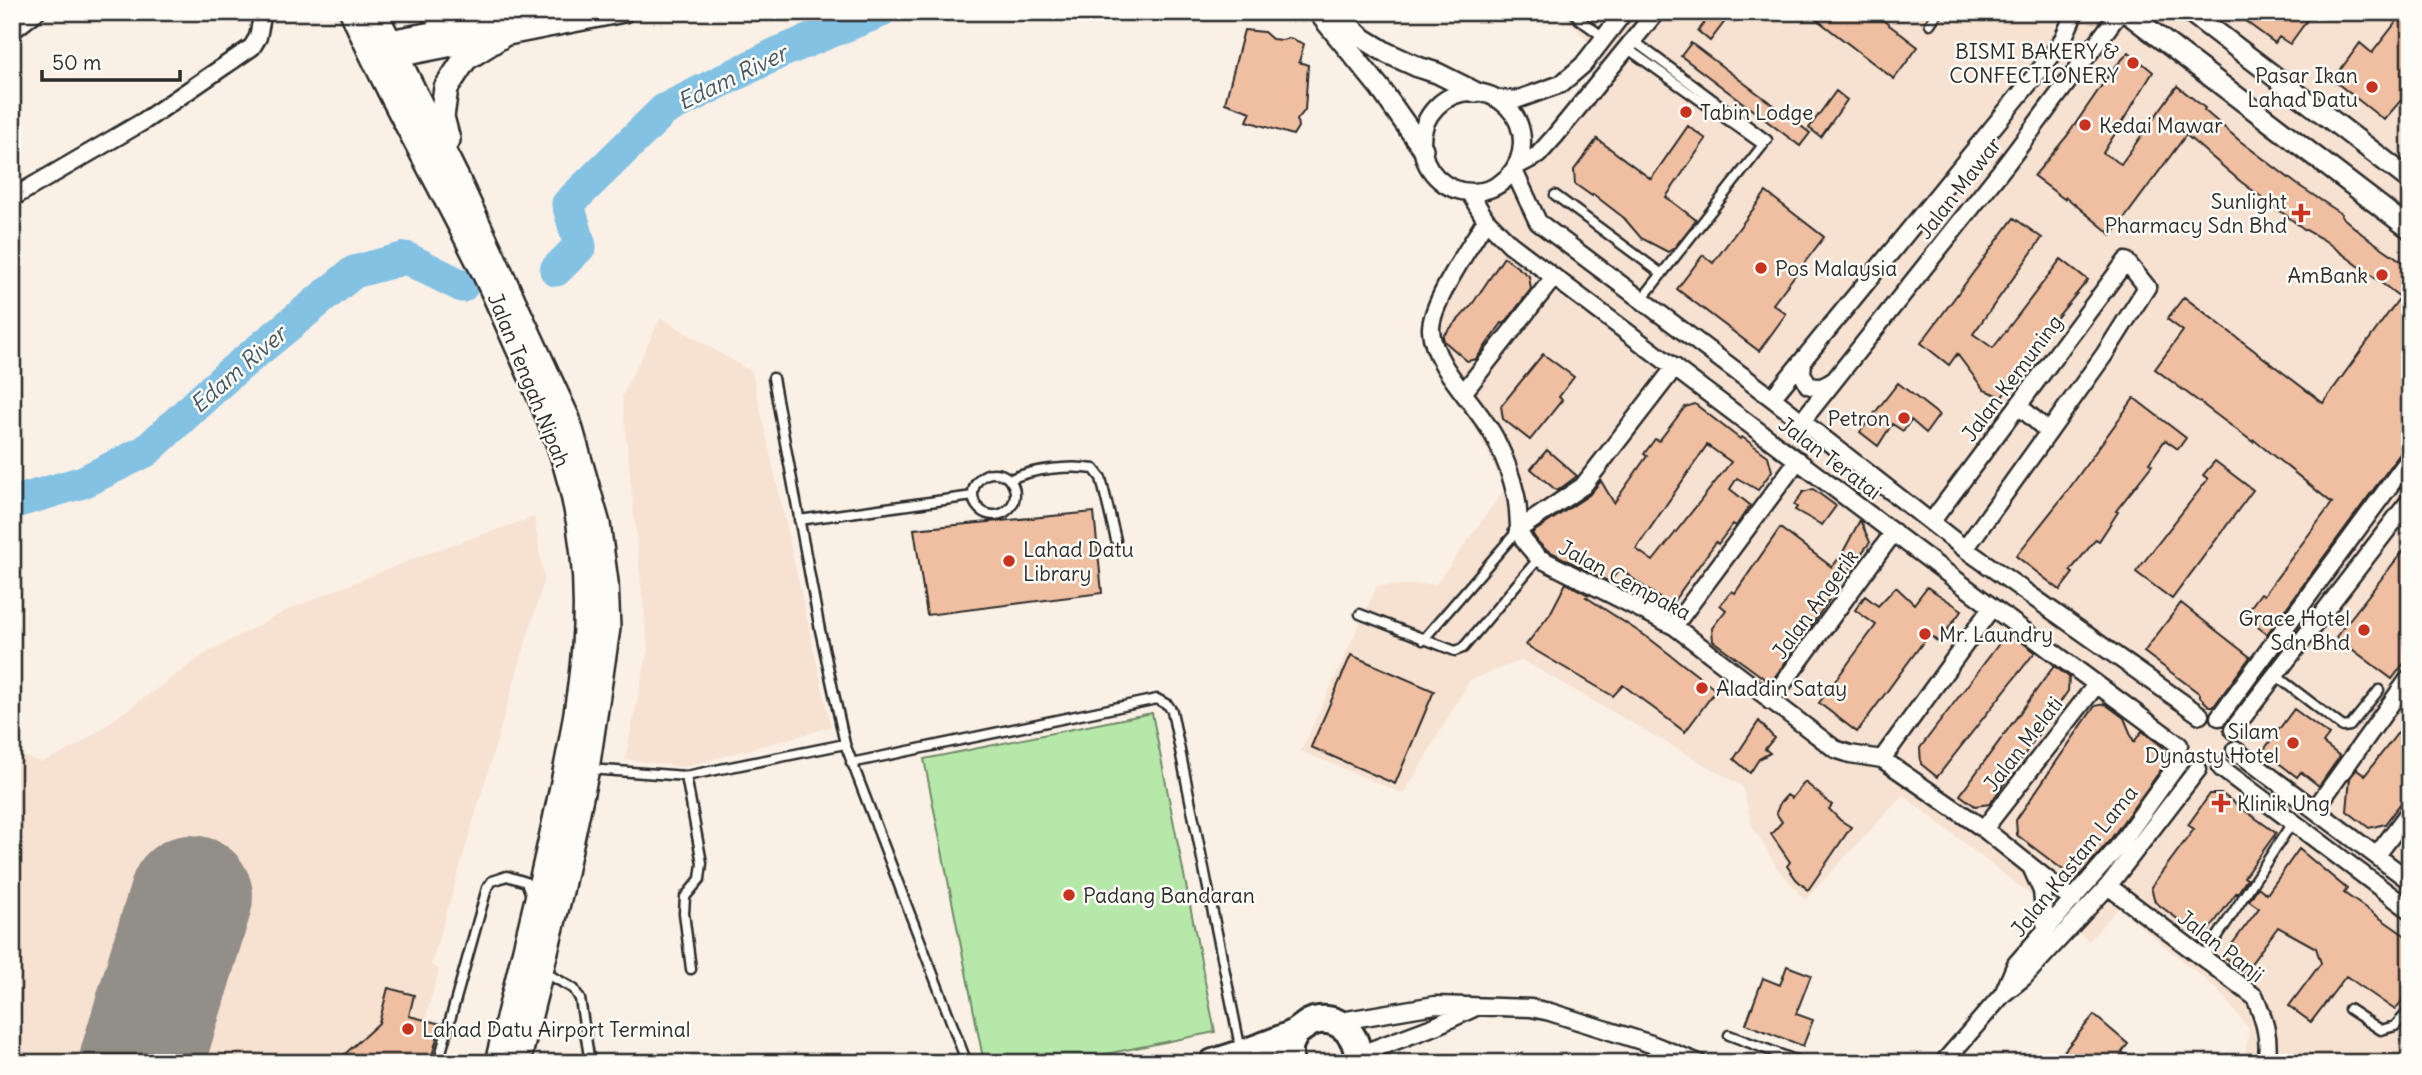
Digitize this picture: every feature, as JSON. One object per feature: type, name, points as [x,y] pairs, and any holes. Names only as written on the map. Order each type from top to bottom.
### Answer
[{"type":"highway","points":[[1213,1063],[1295,1033],[1306,1024],[1320,1020],[1335,1022],[1347,1030],[1356,1041],[1357,1059]]},
{"type":"highway","points":[[1289,1063],[1289,1046],[1295,1033]]},
{"type":"main road","name":"Jalan Tengah Nipah","points":[[352,12],[379,72],[495,297],[565,462],[579,524],[587,621],[582,678],[567,764],[497,1063]]},
{"type":"main road","name":"Jalan Tengah Nipah","points":[[376,12],[458,180],[568,419],[598,524],[606,582],[608,628],[587,769],[561,891],[518,1063]]},
{"type":"main road","points":[[433,12],[477,24]]},
{"type":"main road","points":[[458,180],[442,117],[446,88],[465,59],[500,37]]},
{"type":"street","points":[[12,31],[36,12]]},
{"type":"street","points":[[17,195],[144,121],[252,47],[258,37],[263,12]]},
{"type":"street","points":[[379,72],[393,48],[477,24],[539,12]]},
{"type":"street","points":[[368,50],[500,37],[624,12]]},
{"type":"street","points":[[1318,12],[1380,88],[1423,149],[1426,160],[1438,179],[1458,190],[1469,192],[1485,190],[1500,183],[1515,169],[1538,155],[1656,12]]},
{"type":"street","points":[[1335,12],[1361,37],[1387,53],[1475,92],[1516,100],[1561,84],[1583,65],[1625,12]]},
{"type":"street","name":"Jalan Mawar","points":[[1772,398],[2052,55],[2063,39],[2074,12]]},
{"type":"street","name":"Jalan Mawar","points":[[1802,421],[2007,163],[2120,12]]},
{"type":"street","points":[[2126,12],[2410,229]]},
{"type":"street","points":[[2190,12],[2410,180]]},
{"type":"street","points":[[1423,149],[1425,125],[1430,114],[1439,105],[1460,93],[1475,92]]},
{"type":"street","points":[[1500,99],[1512,112],[1521,132],[1522,142],[1515,169]]},
{"type":"street","name":"Jalan Teratai","points":[[1515,169],[1538,222],[1772,398],[1965,549],[2200,715]]},
{"type":"street","name":"Jalan Teratai","points":[[1469,192],[1486,220],[1510,243],[2181,751]]},
{"type":"street","points":[[1486,220],[1433,312],[1431,330],[1435,350],[1496,439],[1516,495],[1518,530]]},
{"type":"street","name":"Jalan Kemuning","points":[[1932,521],[2126,261],[2147,287],[2104,355],[2049,432]]},
{"type":"street","points":[[1463,393],[1554,277]]},
{"type":"street","points":[[1803,361],[1802,373],[1808,385],[1825,386],[1835,379]]},
{"type":"street","points":[[1518,530],[1583,486],[1675,367]]},
{"type":"street","points":[[1965,549],[2049,432],[2018,406]]},
{"type":"street","points":[[2219,717],[2410,458]]},
{"type":"street","points":[[1674,626],[1798,460]]},
{"type":"street","points":[[2233,730],[2410,500]]},
{"type":"street","name":"Jalan Cempaka","points":[[1518,530],[1523,542],[1539,558],[1674,626],[1835,749],[1882,759],[1984,829],[2073,900]]},
{"type":"street","name":"Jalan Angerik","points":[[1770,701],[1894,532]]},
{"type":"street","points":[[1882,759],[1992,607]]},
{"type":"street","points":[[2315,809],[2410,677]]},
{"type":"street","name":"Jalan Melati","points":[[1984,829],[2096,685]]},
{"type":"street","points":[[2200,715],[2219,717],[2233,730],[2235,750],[2232,757],[2221,768],[2213,771],[2189,765],[2181,751],[2185,726],[2200,715]]},
{"type":"street","points":[[2235,750],[2410,881]]},
{"type":"street","name":"Jalan Kastam Lama","points":[[2003,994],[2016,964],[2118,847],[2181,751]]},
{"type":"street","points":[[2221,768],[2410,910]]},
{"type":"street","name":"Jalan Kastam Lama","points":[[1943,1063],[2003,994],[2024,977],[2108,886],[2198,769]]},
{"type":"street","points":[[2377,855],[2410,811]]},
{"type":"street","points":[[2031,867],[2044,901],[2046,930]]},
{"type":"street","name":"Jalan Panji","points":[[2108,886],[2255,997],[2267,1025],[2269,1051],[2266,1063]]},
{"type":"street","points":[[1335,1022],[1417,1007],[1531,1008],[1651,1044],[1699,1063]]},
{"type":"street","points":[[1357,1059],[1476,1007]]},
{"type":"lane","points":[[1574,12],[1580,20],[1605,38]]},
{"type":"lane","points":[[1930,24],[1938,12]]},
{"type":"lane","points":[[1631,45],[1768,141]]},
{"type":"lane","points":[[1631,45],[1763,145],[1642,299]]},
{"type":"lane","points":[[1555,195],[1662,274]]},
{"type":"lane","points":[[774,378],[820,630],[845,744],[967,1063]]},
{"type":"lane","points":[[1009,480],[1026,473],[1094,469],[1101,478],[1116,540]]},
{"type":"lane","points":[[985,475],[1002,475],[1013,486],[1013,502],[1002,513],[995,515],[980,510],[973,496],[978,480],[985,475]]},
{"type":"lane","points":[[799,520],[973,496]]},
{"type":"lane","points":[[1423,640],[1518,530]]},
{"type":"lane","points":[[1360,614],[1455,652],[1463,648],[1539,558]]},
{"type":"lane","points":[[2275,675],[2343,727],[2350,726],[2379,690]]},
{"type":"lane","points":[[851,763],[1157,699],[1168,705],[1172,711],[1241,1054]]},
{"type":"lane","points":[[587,769],[686,776],[845,744]]},
{"type":"lane","points":[[686,776],[702,863],[700,879],[685,898],[691,969]]},
{"type":"lane","points":[[2204,957],[2292,823]]},
{"type":"lane","points":[[438,1063],[487,888],[492,881],[507,876],[526,882],[532,898],[532,922]]},
{"type":"lane","points":[[541,970],[574,989],[580,999],[590,1063]]},
{"type":"lane","points":[[2349,1009],[2381,1030],[2395,1026],[2410,1010]]},
{"type":"lane","points":[[1729,1035],[1785,1060],[1803,1063]]},
{"type":"shaded area","points":[[1561,12],[2410,12],[2410,1063],[2244,1063],[2249,1029],[2218,990],[2118,908],[2089,941],[1903,795],[1805,900],[1775,865],[1753,827],[1742,786],[1522,660],[1470,680],[1404,794],[1301,751],[1377,586],[1436,584],[1505,489],[1478,433],[1429,361],[1422,326],[1449,263],[1493,197],[1610,72]]},
{"type":"shaded area","points":[[661,318],[752,372],[831,727],[684,767],[625,759],[648,650],[622,396]]},
{"type":"shaded area","points":[[534,517],[544,580],[431,965],[439,969],[425,1020],[441,1024],[430,1063],[12,1063],[12,753],[42,762],[60,755],[83,742],[205,654],[287,610],[428,553]]},
{"type":"green space","name":"Padang Bandaran","points":[[1152,713],[1215,1032],[1061,1063],[984,1063],[924,759]]},
{"type":"building","points":[[1713,12],[1732,12],[1710,41],[1698,31]]},
{"type":"building","points":[[1807,12],[1872,12],[1918,47],[1894,79]]},
{"type":"building","points":[[2233,12],[2313,12],[2290,44],[2279,37],[2275,43]]},
{"type":"building","points":[[2404,12],[2410,12],[2410,90],[2384,120],[2333,80],[2360,43],[2372,53]]},
{"type":"building","points":[[1244,30],[1264,32],[1272,39],[1290,38],[1304,44],[1299,62],[1308,65],[1305,110],[1297,120],[1298,127],[1293,135],[1247,121],[1251,112],[1225,103]]},
{"type":"building","points":[[1691,43],[1810,133],[1800,146],[1681,56]]},
{"type":"building","points":[[2129,52],[2153,72],[2103,153],[2121,164],[2177,86],[2240,141],[2410,267],[2410,440],[2267,634],[2244,616],[2261,593],[2264,595],[2332,503],[2254,440],[2253,442],[2155,369],[2183,331],[2167,319],[2184,297],[2323,403],[2400,297],[2240,181],[2186,135],[2112,235],[2066,197],[2064,199],[2034,176],[2067,136],[2113,69]]},
{"type":"building","points":[[1836,91],[1847,100],[1821,137],[1809,128]]},
{"type":"building","points":[[1688,126],[1706,139],[1666,197],[1696,220],[1668,252],[1641,238],[1624,218],[1575,184],[1574,170],[1597,139],[1651,179]]},
{"type":"building","points":[[1766,192],[1824,237],[1773,304],[1786,314],[1759,351],[1677,289],[1703,255],[1713,263]]},
{"type":"building","points":[[2014,218],[2042,238],[1973,334],[1993,348],[2061,259],[2088,280],[2049,327],[2002,397],[1984,390],[1957,354],[1949,365],[1921,343]]},
{"type":"building","points":[[1504,257],[1529,276],[1531,289],[1476,359],[1467,361],[1444,341],[1443,336],[1471,306]]},
{"type":"building","points":[[1543,354],[1574,377],[1559,397],[1562,400],[1530,440],[1503,419],[1501,406]]},
{"type":"building","name":"Petron","points":[[1898,383],[1939,415],[1926,433],[1911,420],[1903,431],[1892,424],[1878,446],[1860,432]]},
{"type":"building","points":[[2134,398],[2186,438],[2178,449],[2165,440],[2149,463],[2152,465],[2116,511],[2118,512],[2099,541],[2096,539],[2070,571],[2073,573],[2060,590],[2016,556],[2066,493]]},
{"type":"building","points":[[1695,404],[1740,439],[1742,437],[1768,456],[1772,471],[1758,490],[1737,478],[1730,489],[1750,505],[1736,526],[1733,524],[1718,544],[1716,542],[1670,606],[1620,569],[1609,582],[1545,549],[1538,542],[1532,533],[1589,495],[1601,481],[1614,503],[1647,456],[1644,454],[1655,439],[1659,441],[1685,407]],"holes":[[[1707,445],[1731,462],[1653,561],[1636,549]]]},
{"type":"building","points":[[1547,450],[1577,476],[1557,491],[1531,469]]},
{"type":"building","points":[[2215,461],[2253,490],[2172,599],[2136,572],[2208,479],[2203,475]]},
{"type":"building","points":[[1813,489],[1836,506],[1822,525],[1795,510],[1797,507],[1794,505],[1803,492]]},
{"type":"building","name":"Lahad Datu Library","points":[[1094,512],[1102,593],[927,615],[914,529]]},
{"type":"building","points":[[1860,520],[1870,542],[1827,599],[1829,600],[1774,678],[1765,679],[1713,641],[1712,628],[1726,610],[1720,605],[1732,591],[1735,593],[1780,528],[1832,567]]},
{"type":"building","points":[[2410,542],[2410,655],[2392,679],[2336,637]]},
{"type":"building","points":[[1566,583],[1589,595],[1586,597],[1650,639],[1716,690],[1685,732],[1623,685],[1613,696],[1526,645],[1550,614]]},
{"type":"building","points":[[1896,587],[1914,604],[1927,587],[1962,610],[1938,642],[1929,634],[1857,732],[1819,703],[1876,625],[1855,610],[1865,596],[1878,606]]},
{"type":"building","points":[[2181,603],[2250,657],[2214,706],[2209,706],[2200,694],[2144,652]]},
{"type":"building","points":[[2015,637],[2035,652],[1937,777],[1921,764],[1920,748],[2001,641]]},
{"type":"building","points":[[1351,655],[1434,691],[1395,784],[1311,747]]},
{"type":"building","points":[[2054,666],[2069,677],[2068,691],[1990,804],[1975,806],[1960,795]]},
{"type":"building","points":[[2105,704],[2124,718],[2134,742],[2142,731],[2163,747],[2168,760],[2110,840],[2081,874],[2071,876],[2017,835],[2016,820],[2095,706]]},
{"type":"building","points":[[2294,709],[2329,735],[2323,743],[2340,756],[2319,786],[2301,772],[2297,777],[2263,751]]},
{"type":"building","points":[[2410,717],[2410,791],[2385,824],[2369,828],[2347,811],[2350,778],[2357,769],[2365,775]]},
{"type":"building","points":[[1759,721],[1774,738],[1765,749],[1770,753],[1759,759],[1750,773],[1734,759]]},
{"type":"building","points":[[1805,782],[1832,805],[1829,809],[1840,820],[1851,827],[1808,890],[1787,866],[1790,862],[1771,834],[1782,822],[1776,813],[1780,803],[1787,795],[1792,798]]},
{"type":"building","points":[[2210,794],[2222,794],[2276,833],[2244,877],[2247,879],[2237,894],[2203,938],[2155,902],[2151,887],[2194,829],[2188,825]]},
{"type":"building","points":[[2299,849],[2347,889],[2344,893],[2410,939],[2410,990],[2395,1010],[2346,976],[2311,1022],[2289,1006],[2321,963],[2316,948],[2278,927],[2244,973],[2223,956],[2259,908],[2249,901],[2258,887],[2267,894]]},
{"type":"building","points":[[1787,966],[1811,975],[1796,1014],[1813,1020],[1803,1046],[1746,1024],[1763,978],[1780,985]]},
{"type":"building","name":"Lahad Datu Airport Terminal","points":[[388,988],[414,995],[409,1016],[441,1024],[430,1063],[335,1063],[379,1023]]},
{"type":"building","points":[[2094,1015],[2128,1044],[2122,1052],[2135,1063],[2054,1063]]},
{"type":"waterway","name":"Edam River","points":[[556,270],[580,246],[568,204],[664,110],[778,53],[879,12]]},
{"type":"waterway","name":"Edam River","points":[[12,503],[83,482],[146,451],[228,375],[354,272],[406,258],[462,286]]},
{"type":"runway","points":[[141,1063],[191,897]]},
{"type":"place","name":"BISMI BAKERY & CONFECTIONERY","points":[[2133,63]]},
{"type":"place","name":"Pasar Ikan Lahad Datu","points":[[2372,87]]},
{"type":"place","name":"Tabin Lodge","points":[[1686,112]]},
{"type":"place","name":"Kedai Mawar","points":[[2085,125]]},
{"type":"place","name":"Sunlight Pharmacy Sdn Bhd","points":[[2301,213]]},
{"type":"place","name":"Pos Malaysia","points":[[1761,268]]},
{"type":"place","name":"AmBank","points":[[2382,275]]},
{"type":"place","name":"Petron","points":[[1904,418]]},
{"type":"place","name":"Lahad Datu Library","points":[[1009,561]]},
{"type":"place","name":"Grace Hotel Sdn Bhd","points":[[2364,630]]},
{"type":"place","name":"Mr. Laundry","points":[[1925,634]]},
{"type":"place","name":"Aladdin Satay","points":[[1702,688]]},
{"type":"place","name":"Silam Dynasty Hotel","points":[[2293,743]]},
{"type":"place","name":"Klinik Ung","points":[[2221,803]]},
{"type":"place","name":"Padang Bandaran","points":[[1069,895]]},
{"type":"place","name":"Lahad Datu Airport Terminal","points":[[408,1029]]}]
